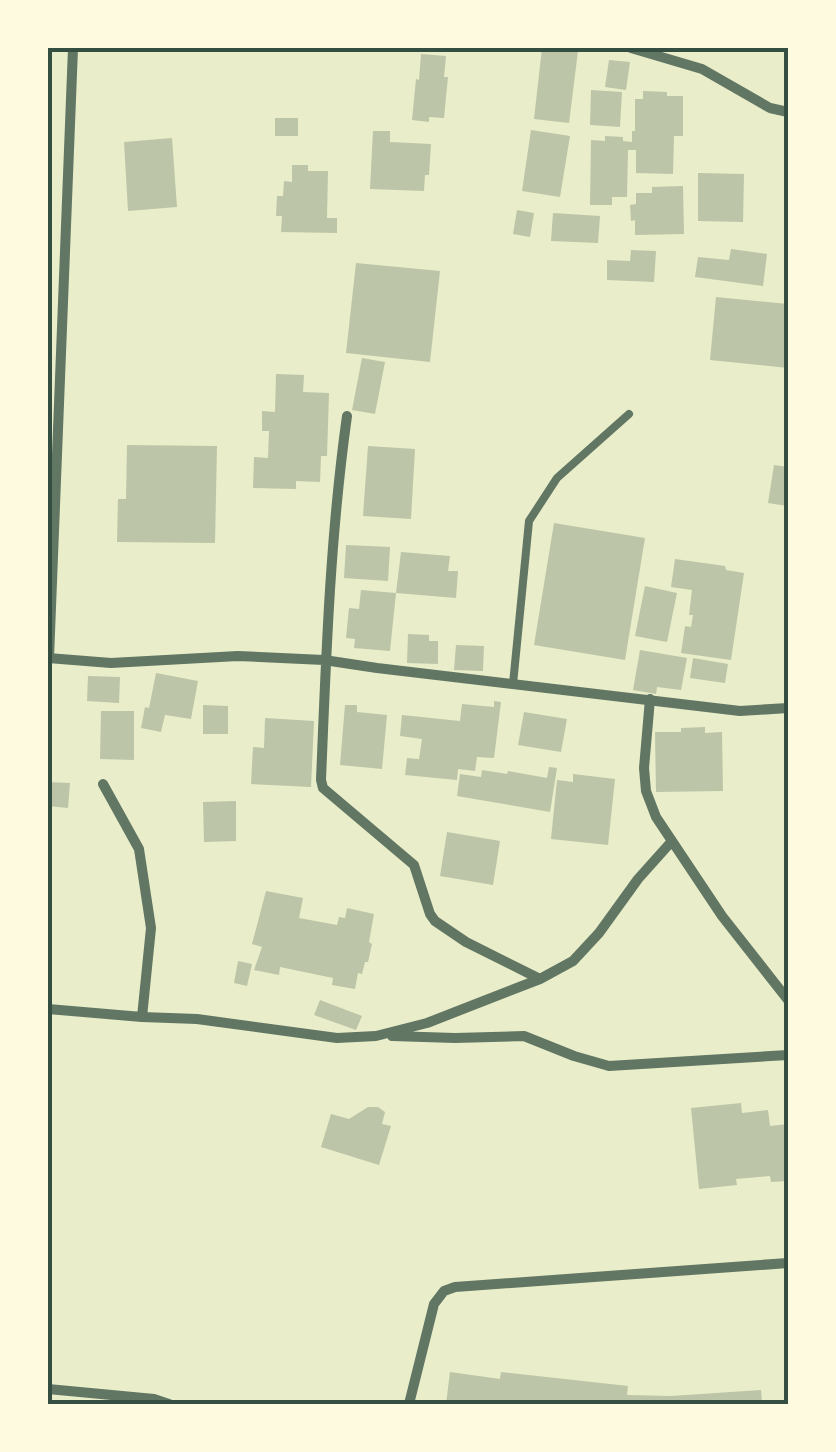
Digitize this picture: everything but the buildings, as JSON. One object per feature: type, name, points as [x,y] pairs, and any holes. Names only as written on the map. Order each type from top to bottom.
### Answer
[{"type":"street","points":[[74,48],[48,658],[111,664],[238,656],[324,660],[740,712],[788,708]]},
{"type":"street","points":[[631,48],[702,68],[770,108],[788,112]]},
{"type":"street","points":[[48,351],[62,352]]},
{"type":"street","points":[[347,416],[333,529],[324,660],[323,788],[414,866],[430,914],[444,929],[540,979]]},
{"type":"street","points":[[650,699],[644,768],[646,791],[656,817],[722,916],[788,1000]]},
{"type":"street","points":[[104,784],[139,849],[151,928],[142,1017]]},
{"type":"street","points":[[376,1036],[427,1023],[540,979],[573,961],[672,841]]},
{"type":"street","points":[[48,1009],[197,1019],[338,1038],[524,1036],[610,1066],[788,1055]]},
{"type":"street","points":[[409,1404],[434,1304],[444,1290],[788,1263]]},
{"type":"street","points":[[48,1389],[154,1399],[169,1404]]},
{"type":"lane","points":[[513,684],[529,521],[557,478],[629,414]]}]
